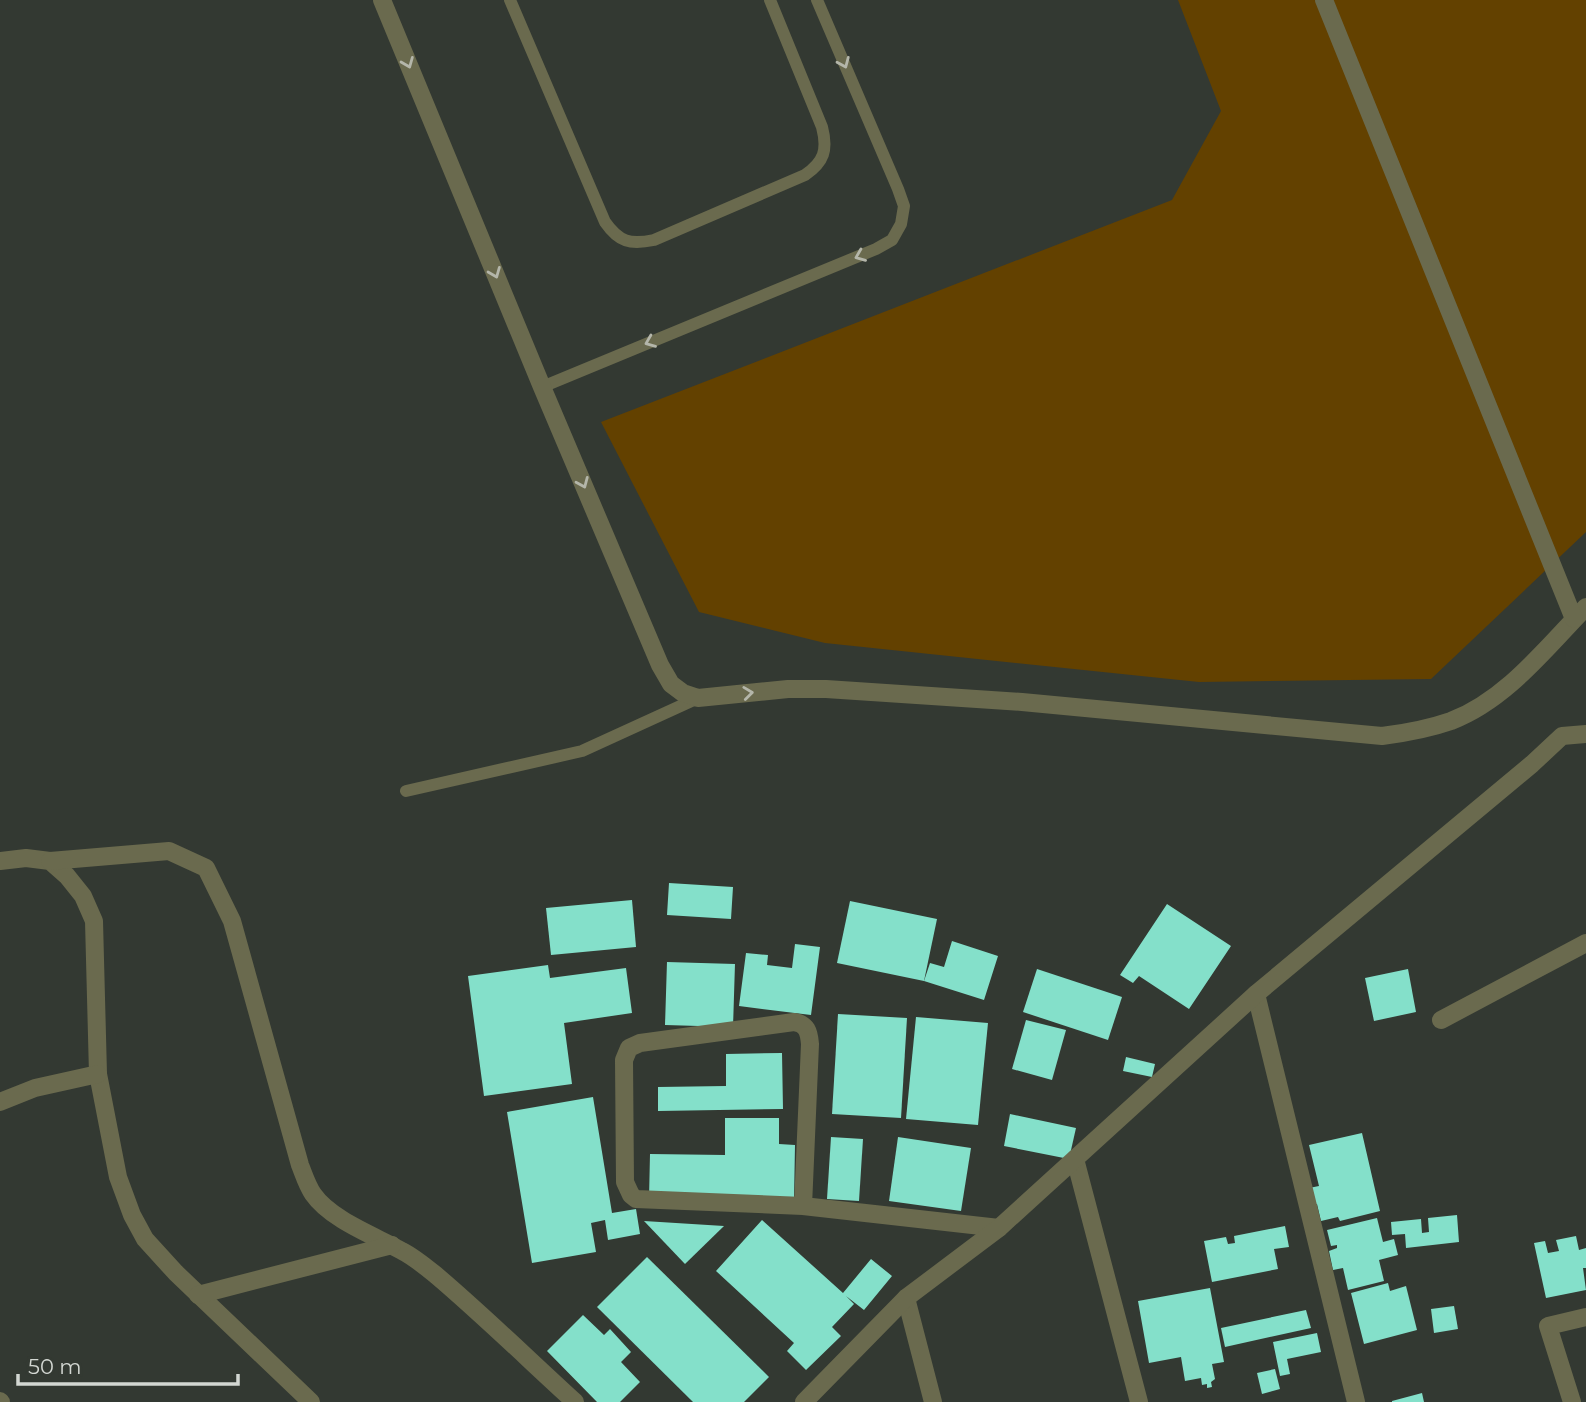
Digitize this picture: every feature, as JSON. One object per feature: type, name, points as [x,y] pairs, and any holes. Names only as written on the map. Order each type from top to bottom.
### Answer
[{"type":"street","points":[[382,0],[542,387],[660,665],[671,684],[698,698],[788,689],[826,689],[1022,702],[1382,736],[1418,731],[1452,720],[1485,704],[1513,681],[1580,613],[1324,0]]},
{"type":"street","points":[[804,1402],[906,1298],[999,1228],[1256,994],[1562,736],[1586,734]]},
{"type":"street","points":[[0,861],[26,858],[50,861],[169,851],[206,867],[232,920],[306,1183],[314,1195],[325,1206],[373,1237],[406,1253],[436,1275],[575,1402]]},
{"type":"street","points":[[50,861],[83,896],[94,921],[98,1074],[118,1177],[132,1215],[159,1256],[312,1402]]},
{"type":"street","points":[[1441,1020],[1586,943]]},
{"type":"street","points":[[1256,994],[1356,1402]]},
{"type":"street","points":[[803,1206],[810,1044],[806,1027],[794,1022],[640,1043],[629,1048],[624,1060],[625,1182],[636,1199],[803,1206],[999,1228]]},
{"type":"street","points":[[0,1102],[35,1088],[98,1074]]},
{"type":"street","points":[[1075,1159],[1139,1402]]},
{"type":"street","points":[[198,1295],[392,1245]]},
{"type":"street","points":[[906,1298],[933,1402]]},
{"type":"street","points":[[1573,1402],[1548,1326],[1586,1317]]},
{"type":"lane","points":[[510,0],[605,222],[613,234],[625,241],[640,243],[654,240],[805,175],[816,167],[823,155],[826,141],[822,127],[769,0]]},
{"type":"lane","points":[[542,387],[876,249],[892,240],[901,224],[904,206],[817,0]]},
{"type":"lane","points":[[406,791],[582,751],[698,698]]},
{"type":"shaded area","points":[[1178,0],[1586,0],[1586,532],[1431,679],[1199,682],[825,643],[699,612],[601,422],[1172,200],[1221,111]]},
{"type":"building","points":[[669,883],[733,887],[731,919],[667,915]]},
{"type":"building","points":[[632,900],[636,947],[551,955],[546,908]]},
{"type":"building","points":[[850,901],[937,919],[924,981],[837,963]]},
{"type":"building","points":[[1167,904],[1231,946],[1189,1009],[1139,976],[1133,983],[1120,975]]},
{"type":"building","points":[[952,941],[998,956],[984,1000],[924,981],[930,963],[944,967]]},
{"type":"building","points":[[795,944],[820,947],[811,1015],[739,1006],[746,953],[768,955],[767,965],[792,968]]},
{"type":"building","points":[[667,962],[735,964],[733,1027],[665,1025]]},
{"type":"building","points":[[548,965],[550,978],[626,968],[632,1013],[564,1023],[572,1084],[484,1096],[468,976]]},
{"type":"building","points":[[1037,969],[1122,997],[1108,1040],[1023,1012]]},
{"type":"building","points":[[1408,969],[1416,1012],[1374,1021],[1365,978]]},
{"type":"building","points":[[838,1014],[907,1018],[901,1118],[832,1114]]},
{"type":"building","points":[[916,1017],[988,1023],[978,1125],[906,1119]]},
{"type":"building","points":[[1026,1020],[1066,1030],[1052,1080],[1012,1069]]},
{"type":"building","points":[[782,1053],[783,1109],[658,1111],[658,1087],[726,1086],[726,1054]]},
{"type":"building","points":[[1126,1057],[1155,1064],[1152,1077],[1123,1071]]},
{"type":"building","points":[[593,1097],[612,1213],[636,1209],[640,1234],[608,1240],[605,1220],[591,1223],[596,1252],[532,1263],[507,1112]]},
{"type":"building","points":[[1010,1114],[1076,1128],[1069,1159],[1004,1146]]},
{"type":"building","points":[[725,1118],[779,1118],[779,1144],[795,1145],[794,1200],[649,1199],[650,1154],[725,1155]]},
{"type":"building","points":[[1362,1133],[1380,1211],[1340,1221],[1338,1217],[1321,1221],[1309,1188],[1319,1186],[1309,1145]]},
{"type":"building","points":[[831,1137],[863,1139],[859,1201],[827,1199]]},
{"type":"building","points":[[898,1137],[971,1148],[961,1211],[889,1201]]},
{"type":"building","points":[[1457,1215],[1459,1242],[1406,1248],[1405,1234],[1392,1235],[1391,1222],[1421,1219],[1422,1233],[1429,1232],[1428,1218]]},
{"type":"building","points":[[1377,1218],[1383,1242],[1394,1239],[1398,1255],[1379,1260],[1384,1281],[1348,1290],[1343,1268],[1333,1270],[1329,1251],[1337,1248],[1337,1245],[1331,1246],[1327,1230]]},
{"type":"building","points":[[762,1220],[843,1293],[871,1259],[892,1276],[864,1310],[846,1296],[854,1304],[832,1327],[841,1336],[806,1370],[787,1351],[794,1343],[716,1271]]},
{"type":"building","points":[[644,1221],[724,1226],[685,1264]]},
{"type":"building","points":[[1285,1226],[1289,1247],[1274,1249],[1278,1269],[1212,1282],[1204,1241],[1226,1237],[1228,1244],[1235,1243],[1234,1236]]},
{"type":"building","points":[[1576,1236],[1579,1250],[1586,1248],[1586,1268],[1583,1268],[1586,1290],[1546,1298],[1534,1243],[1545,1241],[1548,1253],[1559,1251],[1556,1240]]},
{"type":"building","points":[[647,1257],[769,1377],[744,1402],[693,1402],[597,1307]]},
{"type":"building","points":[[1388,1283],[1390,1291],[1406,1286],[1417,1330],[1364,1344],[1351,1293]]},
{"type":"building","points":[[1210,1288],[1224,1362],[1212,1364],[1215,1379],[1211,1382],[1212,1387],[1207,1388],[1207,1384],[1202,1385],[1201,1378],[1185,1381],[1181,1357],[1149,1363],[1138,1301]]},
{"type":"building","points":[[1454,1306],[1458,1329],[1434,1333],[1431,1309]]},
{"type":"building","points":[[1306,1310],[1311,1328],[1225,1347],[1221,1328]]},
{"type":"building","points":[[583,1315],[604,1335],[610,1329],[631,1352],[621,1362],[640,1382],[620,1402],[597,1402],[547,1351]]},
{"type":"building","points":[[1317,1333],[1321,1352],[1287,1359],[1290,1374],[1280,1376],[1273,1342]]},
{"type":"building","points":[[1275,1369],[1280,1389],[1262,1394],[1257,1373]]},
{"type":"building","points":[[1422,1393],[1424,1402],[1392,1402],[1392,1401]]}]
